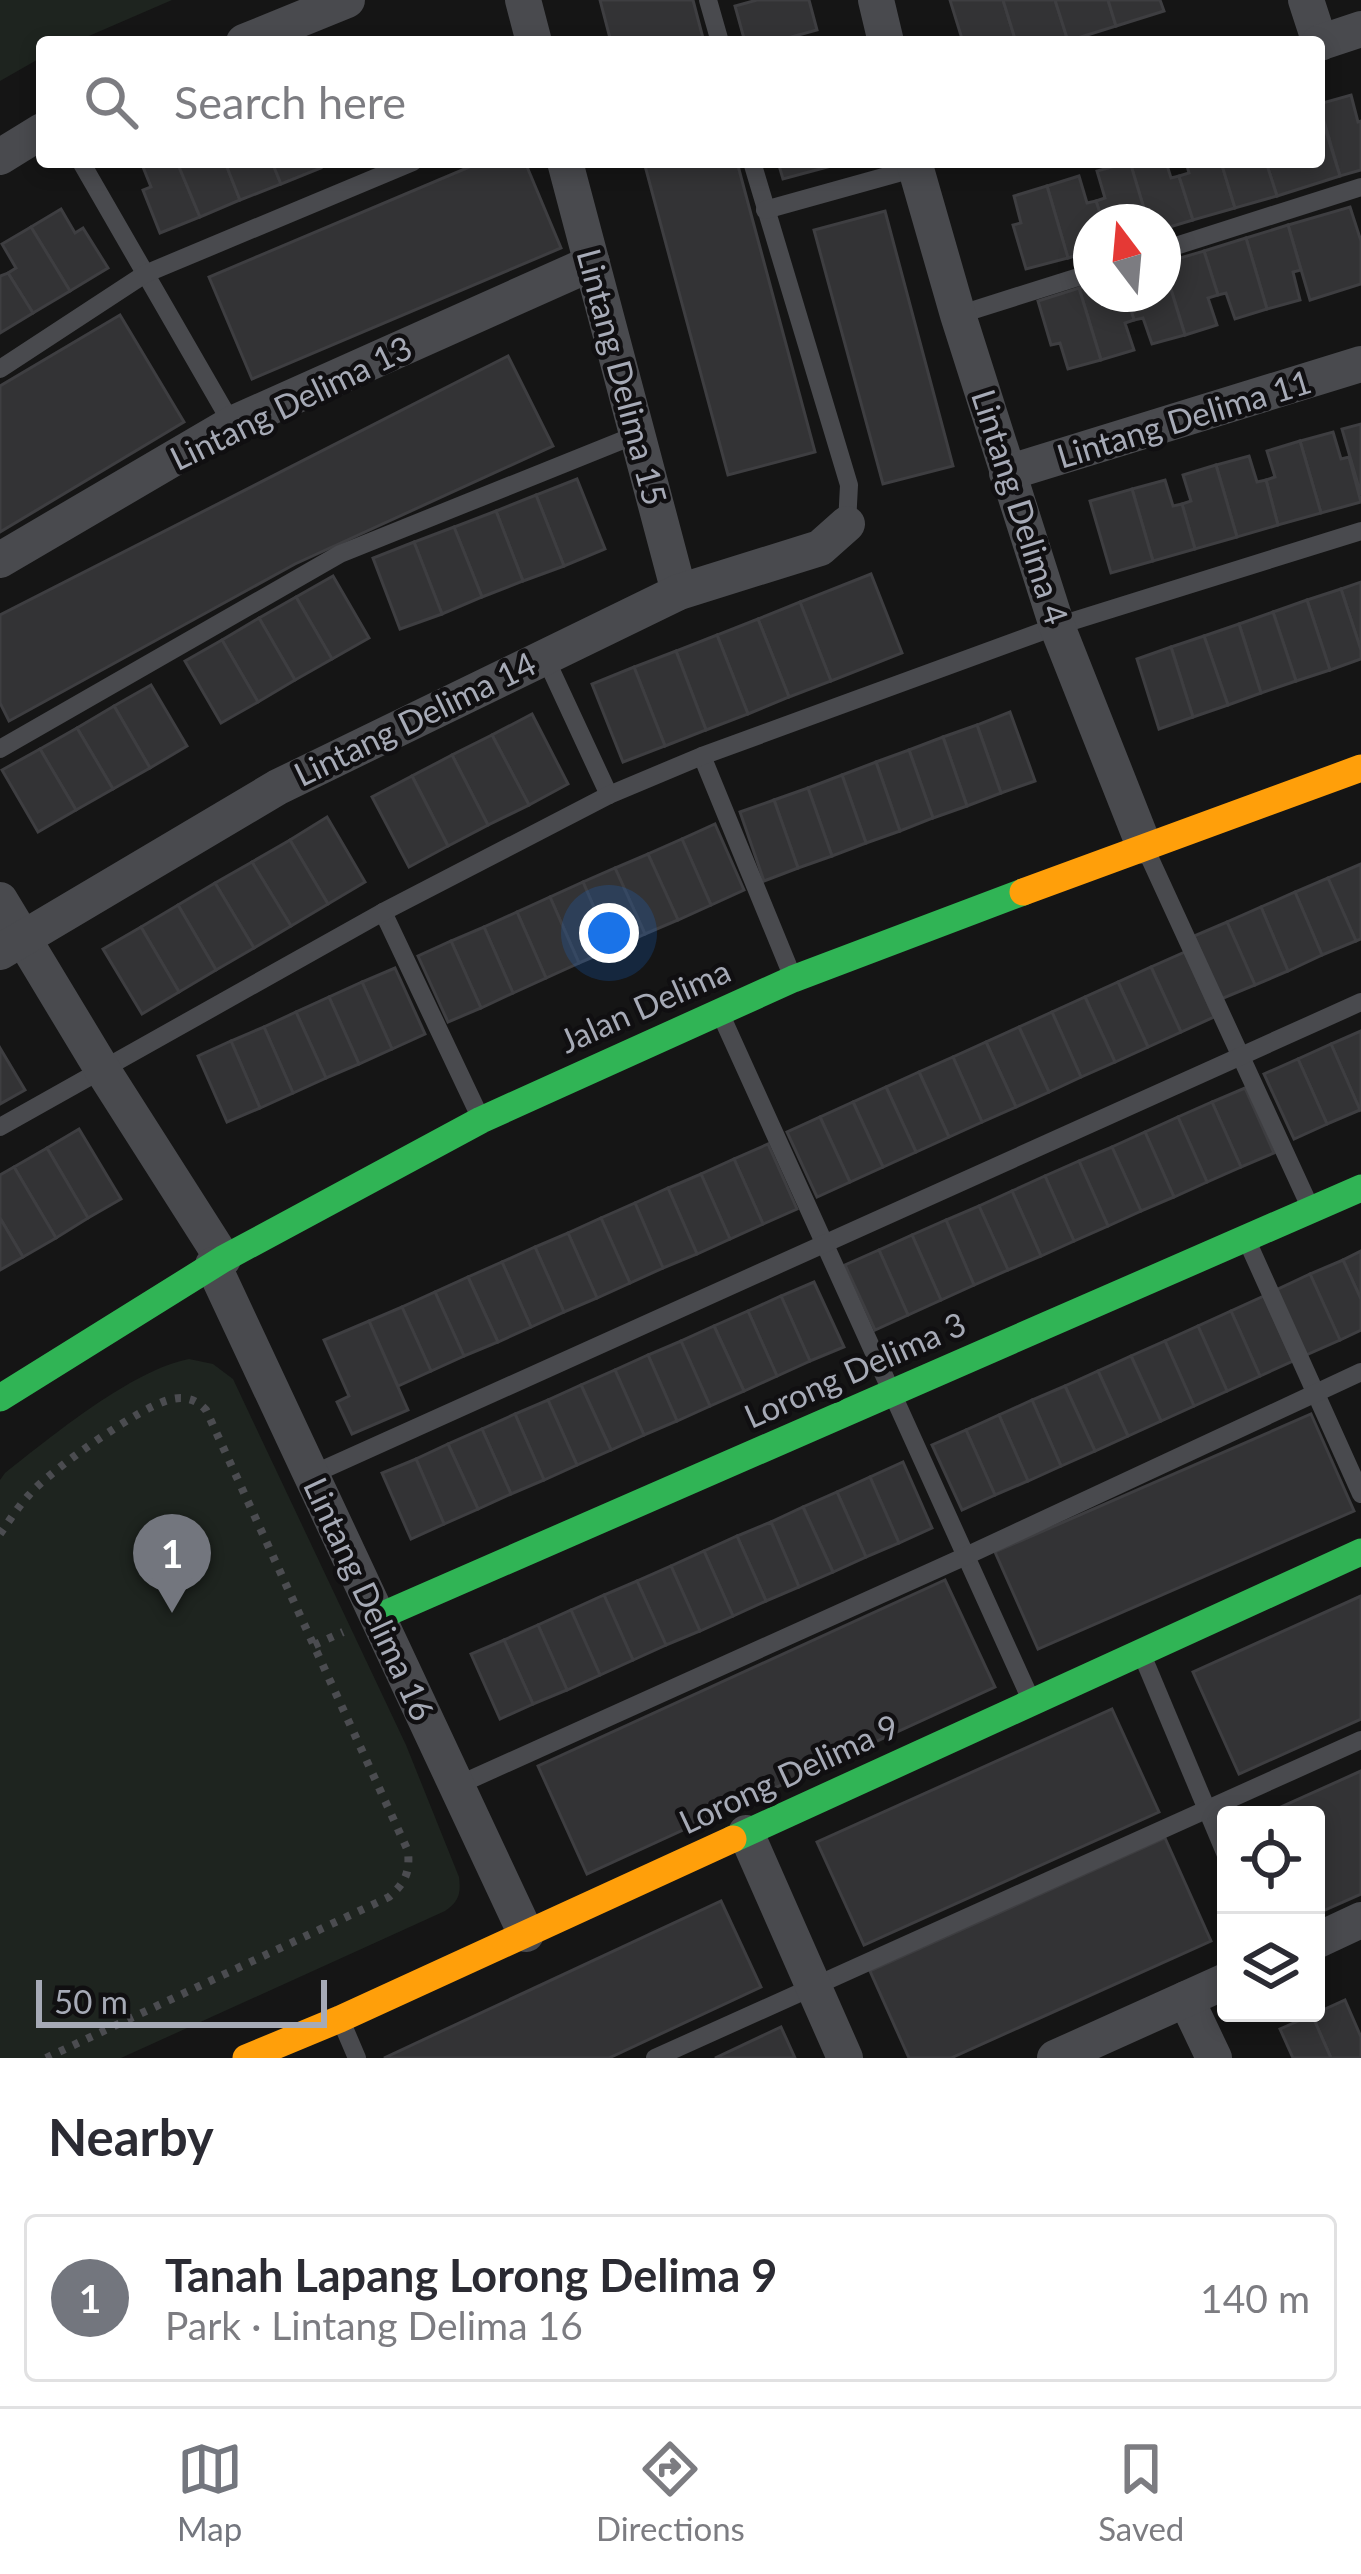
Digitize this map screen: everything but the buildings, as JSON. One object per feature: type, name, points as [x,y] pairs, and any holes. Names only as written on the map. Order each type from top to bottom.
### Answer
[{"type":"street","points":[[259,36],[346,0]]},
{"type":"street","points":[[523,0],[532,36]]},
{"type":"street","points":[[876,0],[885,36]]},
{"type":"street","points":[[1306,0],[1317,36]]},
{"type":"street","points":[[1325,41],[1361,29]]},
{"type":"street","points":[[0,157],[36,135]]},
{"type":"street","name":"Lintang Delima 15","points":[[568,168],[679,592]]},
{"type":"street","name":"Lintang Delima 4","points":[[923,168],[958,315],[1007,473],[1057,626],[1144,845]]},
{"type":"street","name":"Lintang Delima 13","points":[[0,560],[232,424],[592,262]]},
{"type":"street","name":"Lintang Delima 11","points":[[1007,473],[1361,364]]},
{"type":"street","name":"Lintang Delima 14","points":[[12,946],[278,788],[679,592],[820,548],[847,524]]},
{"type":"street","name":"Jalan Delima","points":[[0,1398],[218,1262],[481,1120],[793,979],[1361,768]]},
{"type":"street","name":"Lintang Delima 16","points":[[0,900],[12,946],[102,1069],[218,1262],[311,1475],[526,1934]]},
{"type":"street","name":"Lorong Delima 3","points":[[378,1617],[1361,1188]]},
{"type":"street","name":"Lorong Delima 9","points":[[246,2058],[1361,1552]]},
{"type":"street","points":[[746,1833],[845,2058]]},
{"type":"street","points":[[1325,1937],[1361,1920]]},
{"type":"street","points":[[1055,2058],[1217,1985]]},
{"type":"street","points":[[1186,1999],[1214,2058]]},
{"type":"lane","points":[[708,0],[718,36]]},
{"type":"lane","points":[[83,168],[232,424]]},
{"type":"lane","points":[[0,369],[145,274],[399,168]]},
{"type":"lane","points":[[754,168],[849,485],[847,524]]},
{"type":"lane","points":[[765,209],[908,168]]},
{"type":"lane","points":[[1181,244],[1361,187]]},
{"type":"lane","points":[[958,315],[1073,279]]},
{"type":"lane","points":[[0,749],[340,554],[638,434]]},
{"type":"lane","points":[[0,1127],[383,912],[609,795],[702,756],[1057,626],[1361,531]]},
{"type":"lane","points":[[544,656],[609,795]]},
{"type":"lane","points":[[702,756],[793,979]]},
{"type":"lane","points":[[1144,845],[1311,1210]]},
{"type":"lane","points":[[383,912],[481,1120]]},
{"type":"lane","points":[[311,1475],[1361,1002]]},
{"type":"lane","points":[[719,1010],[1032,1702]]},
{"type":"lane","points":[[1246,1238],[1361,1494]]},
{"type":"lane","points":[[456,1786],[1361,1372]]},
{"type":"lane","points":[[1141,1653],[1217,1833]]},
{"type":"lane","points":[[655,2058],[1361,1740]]},
{"type":"lane","points":[[340,2019],[357,2058]]},
{"type":"path","points":[[0,1534],[31,1492],[104,1434],[168,1399],[198,1401],[408,1851],[403,1885],[389,1898],[46,2058]]},
{"type":"shaded area","points":[[0,0],[172,0],[89,36],[36,36],[36,60],[0,81]]},
{"type":"shaded area","points":[[189,1359],[213,1364],[233,1379],[406,1745],[459,1877],[459,1893],[445,1911],[121,2058],[0,2058],[0,1480],[93,1406],[143,1376]]},
{"type":"traffic: fast","points":[[0,1398],[223,1259],[481,1120],[793,979],[1023,892]]},
{"type":"traffic: fast","points":[[378,1617],[1361,1188]]},
{"type":"traffic: fast","points":[[733,1839],[1361,1552]]},
{"type":"traffic: slow","points":[[1023,892],[1361,768]]},
{"type":"traffic: slow","points":[[246,2058],[733,1839]]},
{"type":"place","name":"Tanah Lapang Lorong Delima 9","points":[[172,1613]]}]
